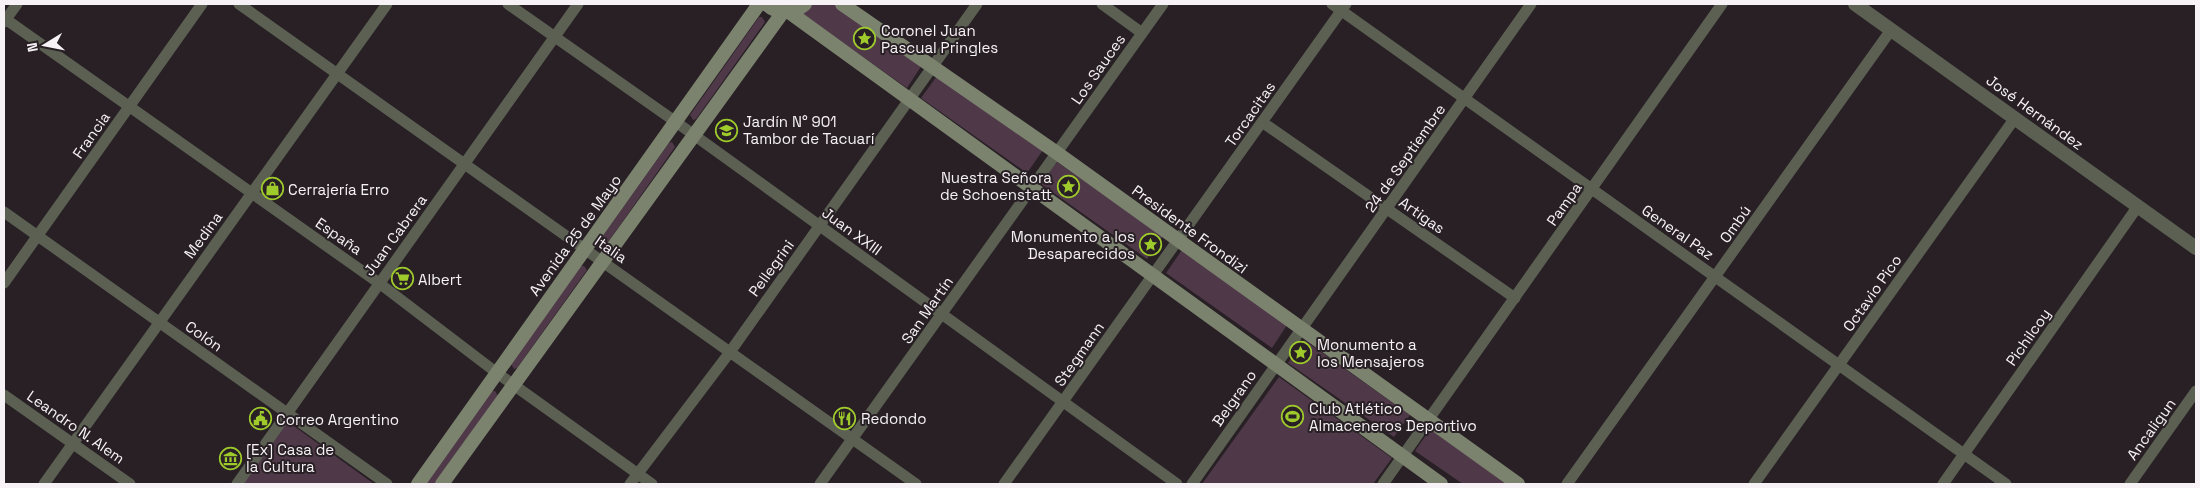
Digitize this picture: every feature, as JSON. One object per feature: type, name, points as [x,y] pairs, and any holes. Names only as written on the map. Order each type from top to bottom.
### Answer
[{"type":"main road","name":"Avenida 25 de Mayo","points":[[418,484],[759,4]]},
{"type":"main road","points":[[766,4],[775,10],[786,12],[797,10],[805,4]]},
{"type":"main road","name":"Presidente Frondizi","points":[[842,4],[1057,153],[1429,422],[1518,484]]},
{"type":"main road","points":[[786,12],[911,99],[1277,364],[1402,458],[1441,484]]},
{"type":"main road","points":[[442,484],[693,135],[786,12]]},
{"type":"street","points":[[4,20],[17,4]]},
{"type":"street","name":"Francia","points":[[4,283],[202,4]]},
{"type":"street","name":"Italia","points":[[239,4],[916,484]]},
{"type":"street","name":"Medina","points":[[44,484],[387,4]]},
{"type":"street","name":"Juan XXIII","points":[[508,4],[676,122],[1177,484]]},
{"type":"street","name":"Juan Cabrera","points":[[237,484],[578,4]]},
{"type":"street","name":"Pellegrini","points":[[630,484],[730,352],[977,4]]},
{"type":"street","points":[[1102,4],[1142,33]]},
{"type":"street","name":"Los Sauces","points":[[1057,153],[1163,4]]},
{"type":"street","name":"24 de Septiembre","points":[[1302,330],[1532,4]]},
{"type":"street","name":"Pampa","points":[[1383,484],[1429,422],[1722,4]]},
{"type":"street","name":"José Hernández","points":[[1855,4],[2196,248]]},
{"type":"street","name":"General Paz","points":[[1340,6],[1465,98],[2006,484]]},
{"type":"street","name":"Torcacitas","points":[[1178,241],[1262,122],[1340,6]]},
{"type":"street","name":"España","points":[[4,20],[379,283],[496,373],[652,484]]},
{"type":"street","name":"Ombú","points":[[1567,484],[1891,30]]},
{"type":"street","name":"Octavio Pico","points":[[1754,484],[2015,118]]},
{"type":"street","name":"Artigas","points":[[1262,122],[1516,298]]},
{"type":"street","name":"San Martín","points":[[820,484],[1057,153]]},
{"type":"street","name":"Pichilcoy","points":[[1942,484],[2138,206]]},
{"type":"street","name":"Colón","points":[[4,212],[387,484]]},
{"type":"street","name":"Stegmann","points":[[1004,484],[1178,241]]},
{"type":"street","name":"Belgrano","points":[[1192,484],[1302,330]]},
{"type":"street","name":"Ancaligun","points":[[2130,484],[2196,391]]},
{"type":"street","name":"Leandro N. Alem","points":[[4,395],[130,484]]},
{"type":"shaded area","points":[[807,4],[835,4],[922,65],[907,88],[801,13]]},
{"type":"shaded area","points":[[759,17],[762,17],[765,22],[696,119],[693,120],[690,115]]},
{"type":"shaded area","points":[[937,76],[1043,150],[1027,173],[921,98]]},
{"type":"shaded area","points":[[672,142],[675,147],[606,245],[603,245],[600,240],[669,143]]},
{"type":"shaded area","points":[[1057,162],[1163,236],[1147,259],[1041,184]]},
{"type":"shaded area","points":[[1182,250],[1287,325],[1272,348],[1166,273]]},
{"type":"shaded area","points":[[581,266],[584,266],[587,270],[517,368],[514,369],[511,364]]},
{"type":"shaded area","points":[[1304,340],[1410,415],[1394,437],[1288,363]]},
{"type":"shaded area","name":"Club Atlético Almaceneros Deportivo","points":[[1279,377],[1392,458],[1373,484],[1202,484]]},
{"type":"shaded area","points":[[492,391],[495,391],[498,396],[435,484],[426,484]]},
{"type":"shaded area","points":[[286,423],[291,424],[374,484],[241,484]]},
{"type":"shaded area","points":[[1431,428],[1511,484],[1463,484],[1415,451]]},
{"type":"place","name":"Coronel Juan Pascual Pringles","points":[[865,39]]},
{"type":"place","name":"Jardín N° 901 Tambor de Tacuarí","points":[[727,130]]},
{"type":"place","name":"Nuestra Señora de Schoenstatt","points":[[1068,186]]},
{"type":"place","name":"Cerrajería Erro","points":[[272,189]]},
{"type":"place","name":"Monumento a los Desaparecidos","points":[[1151,245]]},
{"type":"place","name":"Albert","points":[[402,279]]},
{"type":"place","name":"Monumento a los Mensajeros","points":[[1301,353]]},
{"type":"place","name":"Club Atlético Almaceneros Deportivo","points":[[1293,417]]},
{"type":"place","name":"Redondo","points":[[845,418]]},
{"type":"place","name":"Correo Argentino","points":[[260,419]]},
{"type":"place","name":"[Ex] Casa de la Cultura","points":[[230,458]]}]
